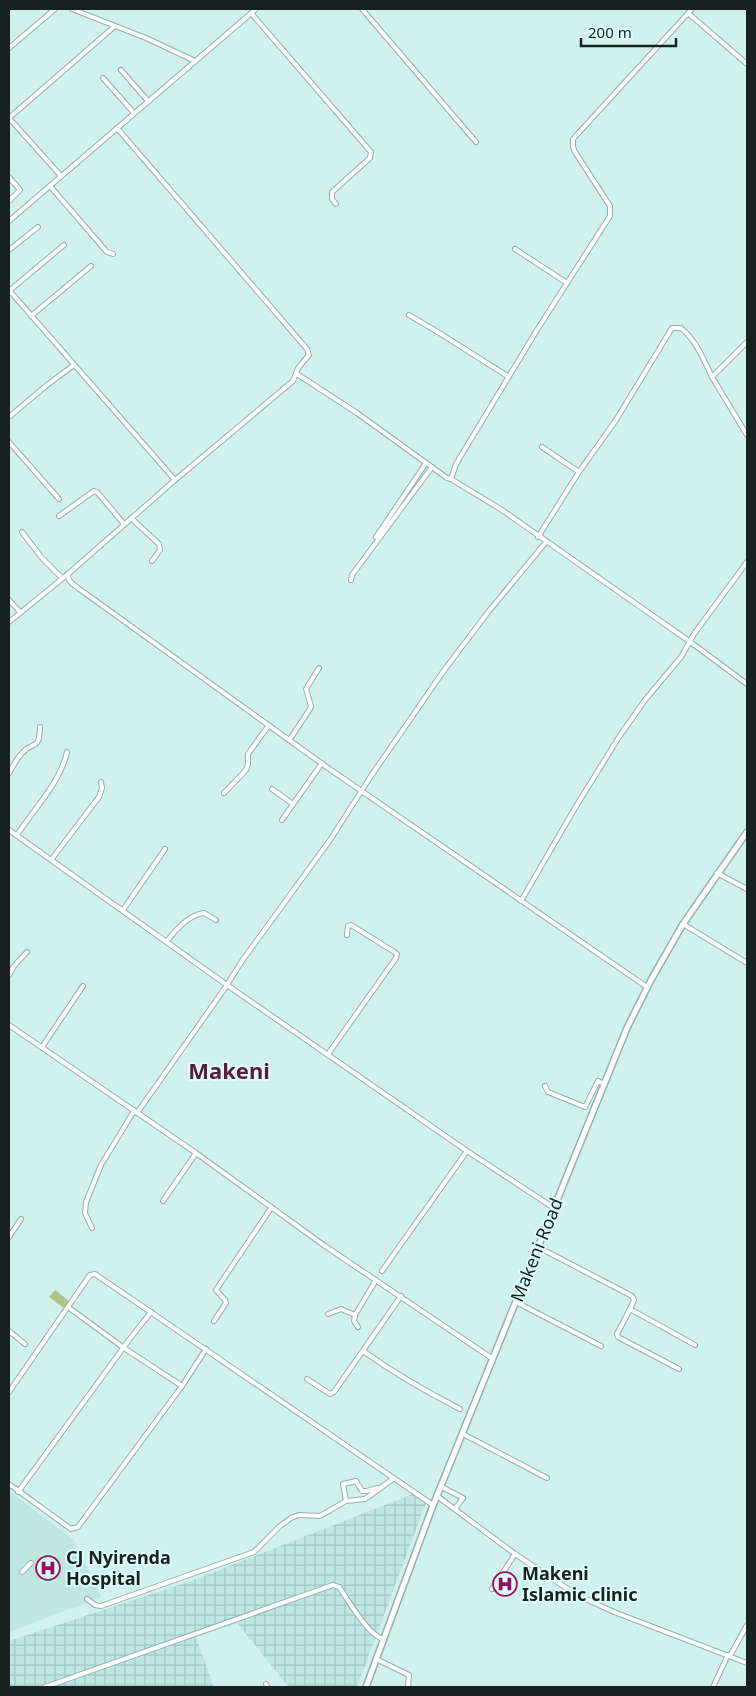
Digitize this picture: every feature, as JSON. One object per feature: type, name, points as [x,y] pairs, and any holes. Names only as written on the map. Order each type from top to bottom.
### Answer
[{"type":"main road","name":"Makeni Road","points":[[366,1687],[437,1496],[628,1028],[647,988],[683,924],[747,832]]},
{"type":"street","points":[[9,48],[55,9]]},
{"type":"street","points":[[72,9],[154,41],[194,61]]},
{"type":"street","points":[[9,222],[256,9]]},
{"type":"street","points":[[362,9],[476,142]]},
{"type":"street","points":[[451,479],[456,464],[610,216],[610,206],[575,152],[572,143],[573,139],[692,9]]},
{"type":"street","points":[[251,13],[371,152],[370,158],[332,192],[332,199],[336,204]]},
{"type":"street","points":[[688,13],[747,64]]},
{"type":"street","points":[[61,176],[9,118],[115,26]]},
{"type":"street","points":[[121,70],[148,101]]},
{"type":"street","points":[[103,78],[134,114]]},
{"type":"street","points":[[9,622],[68,574],[175,480],[293,381],[298,368],[308,357],[308,350],[118,128]]},
{"type":"street","points":[[9,177],[20,190],[9,201]]},
{"type":"street","points":[[50,186],[107,252],[113,254]]},
{"type":"street","points":[[9,250],[38,227]]},
{"type":"street","points":[[64,245],[9,290],[175,480]]},
{"type":"street","points":[[515,249],[567,283]]},
{"type":"street","points":[[31,316],[91,266]]},
{"type":"street","points":[[409,315],[442,334],[508,378]]},
{"type":"street","points":[[538,536],[579,472],[616,420],[672,328],[681,328],[688,335],[706,362],[712,377],[747,436]]},
{"type":"street","points":[[712,377],[747,342]]},
{"type":"street","points":[[9,417],[46,385],[74,365]]},
{"type":"street","points":[[296,374],[338,400],[447,478],[502,510],[747,684]]},
{"type":"street","points":[[9,442],[59,499]]},
{"type":"street","points":[[542,447],[579,472]]},
{"type":"street","points":[[376,537],[426,463]]},
{"type":"street","points":[[351,580],[352,575],[432,467]]},
{"type":"street","points":[[59,516],[94,491],[97,492],[124,524]]},
{"type":"street","points":[[131,518],[159,544],[160,550],[152,561]]},
{"type":"street","points":[[22,532],[42,558],[62,578]]},
{"type":"street","points":[[92,1228],[85,1213],[86,1202],[101,1165],[136,1112],[325,848],[361,790],[445,669],[489,611],[546,542]]},
{"type":"street","points":[[521,901],[575,808],[619,738],[645,700],[681,657],[689,641],[747,562]]},
{"type":"street","points":[[68,574],[70,581],[78,588],[322,763],[647,988]]},
{"type":"street","points":[[9,600],[20,612]]},
{"type":"street","points":[[290,739],[310,709],[311,706],[306,689],[319,668]]},
{"type":"street","points":[[224,792],[246,770],[248,754],[269,724]]},
{"type":"street","points":[[9,773],[22,753],[37,744],[40,737],[40,727]]},
{"type":"street","points":[[17,835],[52,785],[63,766],[67,752]]},
{"type":"street","points":[[282,820],[322,763]]},
{"type":"street","points":[[52,860],[99,798],[102,792],[101,782]]},
{"type":"street","points":[[272,789],[293,804]]},
{"type":"street","points":[[9,830],[227,985],[467,1151],[554,1208]]},
{"type":"street","points":[[123,910],[165,849]]},
{"type":"street","points":[[717,873],[747,889]]},
{"type":"street","points":[[167,941],[178,928],[196,915],[204,913],[216,920]]},
{"type":"street","points":[[328,1054],[397,954],[350,924],[347,935]]},
{"type":"street","points":[[683,924],[747,963]]},
{"type":"street","points":[[9,975],[14,966],[27,952]]},
{"type":"street","points":[[42,1047],[84,986]]},
{"type":"street","points":[[9,1025],[271,1208],[493,1359]]},
{"type":"street","points":[[545,1086],[549,1092],[585,1107],[598,1081],[604,1084]]},
{"type":"street","points":[[382,1271],[467,1151]]},
{"type":"street","points":[[163,1201],[196,1154]]},
{"type":"street","points":[[214,1321],[226,1303],[216,1290],[271,1208]]},
{"type":"street","points":[[9,1237],[21,1219]]},
{"type":"street","points":[[538,1247],[632,1296],[634,1300],[618,1330],[618,1337],[679,1368]]},
{"type":"street","points":[[9,1392],[90,1276],[95,1274],[434,1506]]},
{"type":"street","points":[[358,1327],[354,1321],[355,1316],[376,1280]]},
{"type":"street","points":[[307,1378],[331,1394],[401,1296]]},
{"type":"street","points":[[516,1302],[601,1346]]},
{"type":"street","points":[[68,1307],[124,1348],[182,1386]]},
{"type":"street","points":[[328,1314],[339,1309],[355,1316]]},
{"type":"street","points":[[630,1309],[695,1345]]},
{"type":"street","points":[[18,1492],[151,1312]]},
{"type":"street","points":[[9,1332],[25,1344]]},
{"type":"street","points":[[9,1484],[71,1529],[78,1527],[182,1386],[206,1349]]},
{"type":"street","points":[[363,1350],[445,1403],[460,1410]]},
{"type":"street","points":[[463,1434],[547,1478]]},
{"type":"street","points":[[87,1600],[101,1606],[254,1552],[280,1526],[291,1518],[299,1515],[320,1516],[346,1501],[366,1499],[393,1478]]},
{"type":"street","points":[[346,1501],[343,1484],[357,1481],[361,1490],[367,1491],[382,1487]]},
{"type":"street","points":[[442,1487],[463,1498],[455,1509]]},
{"type":"street","points":[[437,1496],[515,1554],[577,1596],[747,1663]]},
{"type":"street","points":[[492,1589],[515,1554]]},
{"type":"street","points":[[22,1572],[32,1563]]},
{"type":"street","points":[[45,1687],[334,1585],[339,1587],[374,1634],[383,1640]]},
{"type":"street","points":[[713,1687],[747,1624]]},
{"type":"street","points":[[376,1658],[409,1675],[408,1687]]},
{"type":"shaded area","name":"CJ Nyirenda Hospital","points":[[9,1491],[74,1540],[101,1597],[9,1632]]},
{"type":"shaded area","points":[[413,1494],[426,1503],[357,1687],[289,1687],[237,1623],[196,1637],[214,1687],[9,1687],[9,1641],[191,1581]]},
{"type":"green space","points":[[55,1290],[69,1301],[64,1308],[49,1297]]},
{"type":"place","name":"CJ Nyirenda Hospital","points":[[48,1568]]},
{"type":"place","name":"Makeni Islamic clinic","points":[[505,1584]]},
{"type":"district","name":"Makeni","points":[[229,1071]]}]
